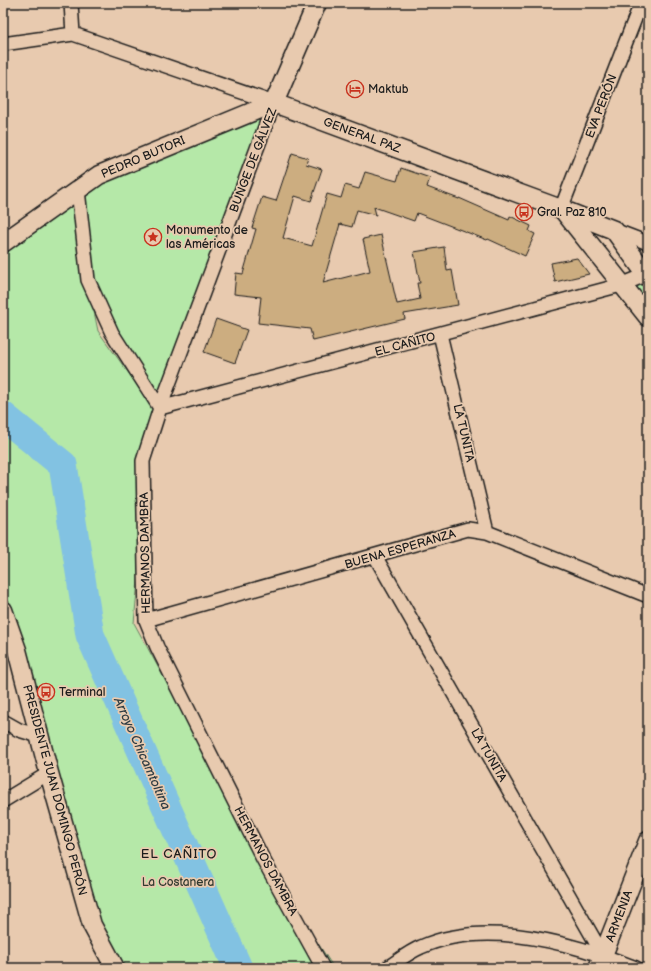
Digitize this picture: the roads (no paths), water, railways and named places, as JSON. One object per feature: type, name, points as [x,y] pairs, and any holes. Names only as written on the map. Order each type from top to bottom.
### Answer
[{"type":"street","points":[[3,44],[73,34],[71,3]]},
{"type":"street","name":"BUNGE DE GÁLVEZ","points":[[160,408],[274,103],[317,3]]},
{"type":"street","name":"EVA PERÓN","points":[[561,209],[641,3]]},
{"type":"street","name":"GENERAL PAZ","points":[[73,34],[274,103],[561,209],[648,243]]},
{"type":"street","name":"PEDRO BUTORI","points":[[3,243],[99,175],[274,103]]},
{"type":"street","points":[[78,190],[88,280],[112,333],[160,408]]},
{"type":"street","points":[[561,209],[648,318]]},
{"type":"street","points":[[614,230],[647,275]]},
{"type":"street","name":"EL CAÑITO","points":[[160,408],[621,285],[647,275]]},
{"type":"street","name":"LA TUNITA","points":[[440,334],[487,532]]},
{"type":"street","name":"HERMANOS DAMBRA","points":[[160,408],[143,461],[146,620],[157,647],[263,859],[323,968]]},
{"type":"street","name":"BUENA ESPERANZA","points":[[146,620],[468,529],[487,532],[648,596]]},
{"type":"street","name":"LA TUNITA","points":[[375,556],[601,961]]},
{"type":"street","name":"PRESIDENTE JUAN DOMINGO PERÓN","points":[[3,610],[16,650],[92,924],[115,968]]},
{"type":"street","points":[[3,721],[19,730],[39,736]]},
{"type":"street","points":[[3,801],[49,773]]},
{"type":"street","name":"ARMENIA","points":[[601,961],[648,841]]},
{"type":"street","points":[[387,968],[420,947],[463,934],[509,935],[556,942],[601,961],[636,968]]},
{"type":"waterway","name":"Arroyo Chicamtoltina","points":[[3,416],[63,465],[90,635],[238,968]]},
{"type":"place","name":"Maktub","points":[[355,89]]},
{"type":"place","name":"Gral. Paz 810","points":[[524,212]]},
{"type":"place","name":"Monumento de las Américas","points":[[153,237]]},
{"type":"place","name":"Terminal","points":[[46,692]]},
{"type":"district","name":"EL CAÑITO","points":[[179,853]]},
{"type":"park label","name":"La Costanera","points":[[178,882]]}]
